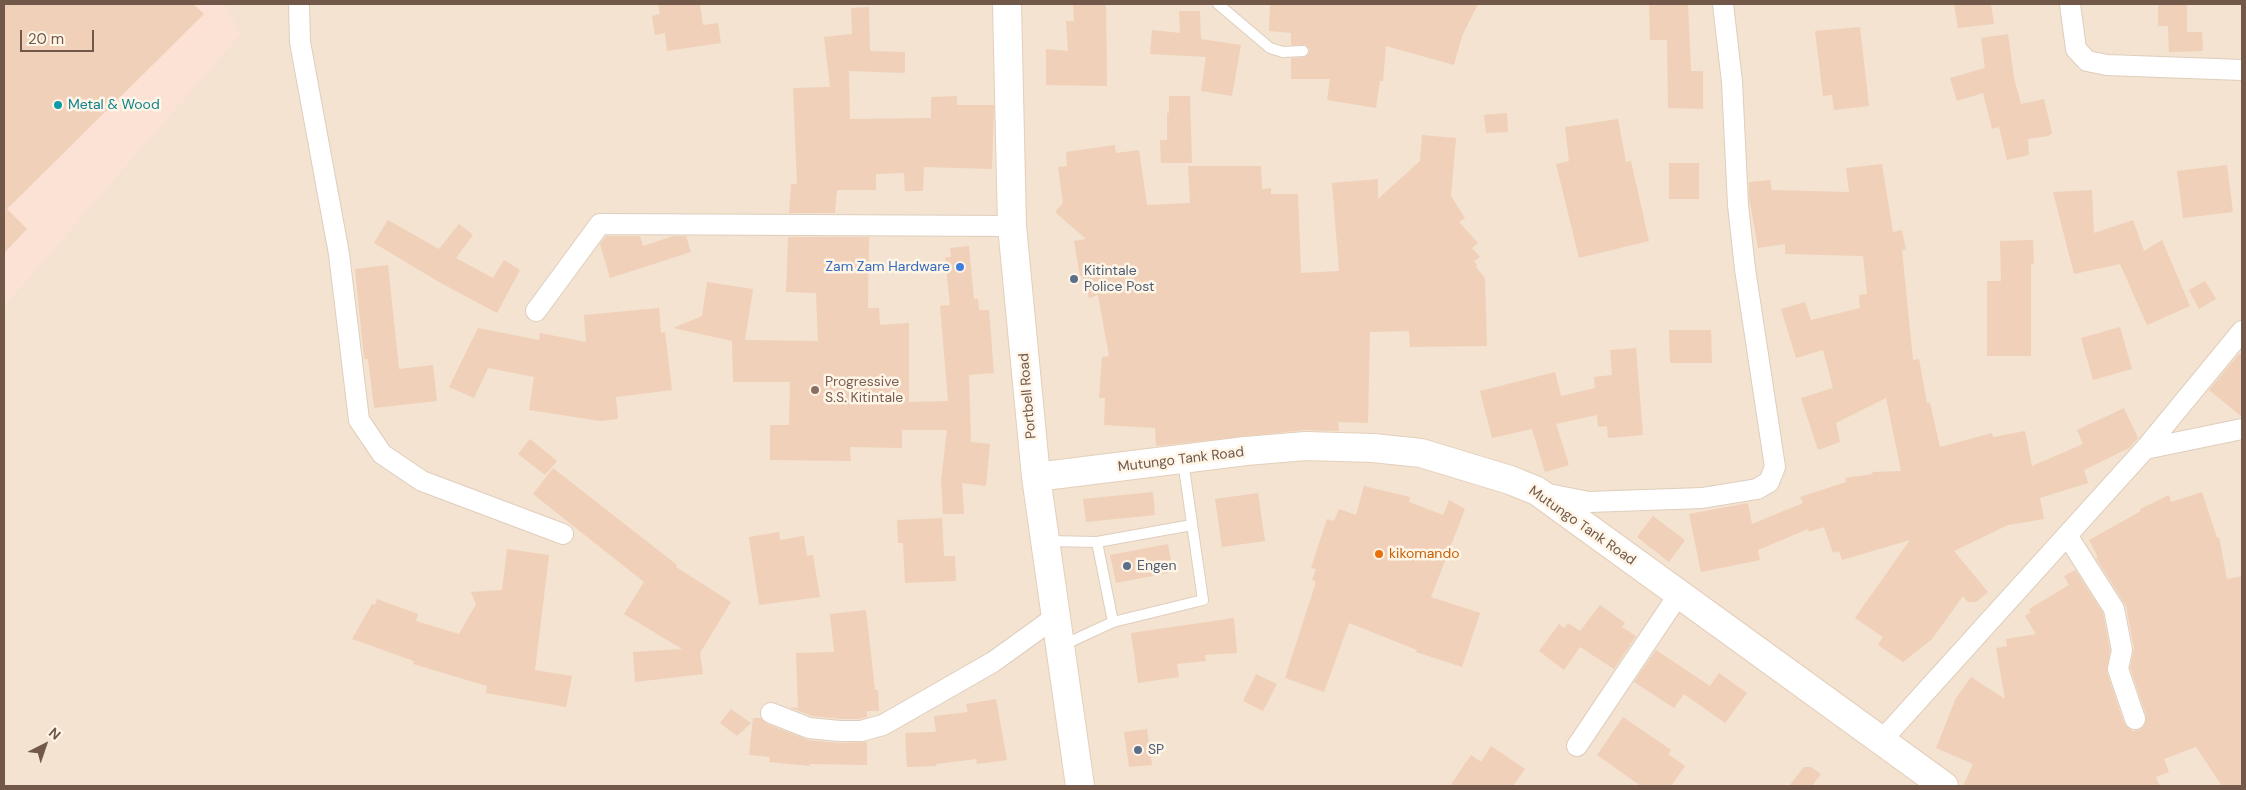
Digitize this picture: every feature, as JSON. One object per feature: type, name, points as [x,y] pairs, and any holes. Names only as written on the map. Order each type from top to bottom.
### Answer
[{"type":"street","points":[[299,4],[300,42],[339,254],[359,420],[382,454],[422,481],[563,534]]},
{"type":"street","name":"Portbell Road","points":[[1007,4],[1012,226],[1036,477],[1054,618],[1080,786]]},
{"type":"street","points":[[1537,492],[1589,502],[1702,498],[1757,489],[1769,482],[1775,467],[1745,269],[1738,205],[1732,82],[1723,4]]},
{"type":"street","points":[[2070,4],[2076,49],[2087,62],[2107,65],[2242,70]]},
{"type":"street","points":[[536,311],[600,224],[1012,226]]},
{"type":"street","points":[[1882,740],[2145,449],[2242,331]]},
{"type":"street","points":[[2145,449],[2242,429]]},
{"type":"street","name":"Mutungo Tank Road","points":[[1036,477],[1246,451],[1306,446],[1373,448],[1421,454],[1510,480],[1537,492],[1944,786]]},
{"type":"street","points":[[2067,535],[2114,609],[2122,650],[2118,670],[2135,719]]},
{"type":"street","points":[[1577,746],[1679,594]]},
{"type":"street","points":[[771,713],[809,728],[861,731],[883,725],[993,662],[1054,618]]},
{"type":"lane","points":[[1218,4],[1270,48],[1283,52],[1303,51]]},
{"type":"lane","points":[[1059,647],[1113,622],[1203,600],[1182,460]]},
{"type":"lane","points":[[1044,540],[1097,542],[1192,524]]},
{"type":"lane","points":[[1097,542],[1113,622]]},
{"type":"shaded area","points":[[4,4],[2242,4],[2242,786],[4,786]]},
{"type":"shaded area","points":[[4,4],[226,4],[241,34],[5,306]]},
{"type":"building","name":"Metal & Wood","points":[[4,4],[193,4],[204,14],[7,209],[27,229],[4,253]]},
{"type":"building","points":[[658,4],[700,4],[703,25],[718,23],[721,43],[667,51],[665,33],[655,35],[652,16],[660,14]]},
{"type":"building","points":[[1073,4],[1106,4],[1107,86],[1046,85],[1046,49],[1068,51],[1066,21],[1074,21]]},
{"type":"building","points":[[1270,4],[1478,4],[1462,36],[1454,65],[1386,46],[1383,81],[1380,81],[1376,108],[1327,100],[1330,79],[1291,79],[1291,58],[1306,57],[1310,50],[1306,45],[1291,45],[1291,33],[1269,31]]},
{"type":"building","points":[[1649,4],[1688,4],[1691,71],[1703,71],[1703,109],[1668,108],[1667,40],[1650,40]]},
{"type":"building","points":[[1954,4],[1991,4],[1994,24],[1958,28]]},
{"type":"building","points":[[2158,4],[2187,4],[2187,32],[2202,32],[2203,51],[2169,52],[2168,26],[2158,26]]},
{"type":"building","points":[[869,7],[870,51],[905,52],[905,73],[849,71],[850,119],[931,118],[931,97],[957,96],[957,105],[994,105],[992,169],[924,167],[923,191],[905,191],[904,173],[876,174],[876,190],[837,190],[835,213],[789,213],[791,184],[797,184],[793,88],[830,87],[824,37],[852,34],[851,8]]},
{"type":"building","points":[[1179,11],[1200,11],[1201,39],[1241,45],[1232,96],[1201,91],[1206,57],[1150,54],[1152,30],[1180,33]]},
{"type":"building","points":[[1860,27],[1869,106],[1834,110],[1832,95],[1823,96],[1815,31]]},
{"type":"building","points":[[2008,34],[2014,78],[2021,104],[2044,99],[2052,133],[2048,136],[2028,139],[2029,155],[2007,160],[1999,127],[1992,129],[1983,93],[1957,101],[1950,78],[1985,68],[1981,38]]},
{"type":"building","points":[[1169,96],[1190,96],[1192,163],[1161,163],[1160,140],[1167,140]]},
{"type":"building","points":[[1507,113],[1508,132],[1486,133],[1484,115]]},
{"type":"building","points":[[1618,119],[1626,162],[1631,161],[1649,241],[1579,258],[1556,164],[1569,161],[1565,127]]},
{"type":"building","points":[[1422,135],[1456,138],[1451,196],[1465,218],[1459,222],[1478,243],[1472,248],[1480,257],[1474,261],[1477,265],[1476,267],[1485,278],[1487,346],[1410,347],[1409,331],[1370,332],[1368,423],[1338,422],[1339,431],[1305,430],[1156,446],[1155,428],[1104,425],[1105,398],[1099,398],[1102,357],[1109,356],[1098,295],[1089,298],[1082,276],[1080,276],[1074,241],[1086,239],[1055,212],[1063,203],[1058,167],[1067,166],[1066,152],[1115,145],[1116,153],[1139,150],[1147,205],[1190,203],[1188,166],[1261,166],[1262,189],[1271,188],[1271,194],[1298,194],[1301,273],[1339,271],[1332,183],[1378,179],[1378,199],[1420,161]]},
{"type":"building","points":[[1669,163],[1699,163],[1699,199],[1669,199]]},
{"type":"building","points":[[1882,164],[1893,232],[1902,230],[1906,250],[1902,250],[1913,360],[1919,359],[1927,403],[1930,403],[1940,447],[1992,433],[1993,437],[2025,431],[2032,466],[2083,444],[2077,430],[2124,408],[2138,438],[2129,448],[2084,470],[2088,483],[2040,498],[2044,519],[2008,525],[1954,551],[1988,592],[1976,602],[1968,602],[1963,596],[1932,639],[1903,662],[1878,645],[1883,637],[1855,618],[1910,540],[1842,560],[1839,551],[1833,553],[1824,527],[1809,532],[1808,529],[1758,550],[1760,560],[1701,572],[1689,514],[1748,503],[1752,524],[1803,503],[1800,497],[1846,482],[1845,478],[1873,474],[1872,472],[1901,471],[1886,398],[1836,423],[1840,442],[1818,450],[1801,398],[1833,388],[1823,350],[1796,358],[1781,309],[1805,302],[1811,320],[1860,308],[1859,295],[1867,294],[1863,256],[1785,254],[1785,244],[1758,248],[1749,197],[1749,182],[1770,180],[1772,190],[1849,192],[1846,168]]},
{"type":"building","points":[[2227,165],[2233,212],[2183,218],[2177,171]]},
{"type":"building","points":[[2092,190],[2094,233],[2133,220],[2144,251],[2162,240],[2190,306],[2147,325],[2120,264],[2074,274],[2053,192]]},
{"type":"building","points":[[388,220],[439,249],[459,224],[473,235],[456,258],[493,278],[504,260],[520,270],[497,313],[439,282],[374,243]]},
{"type":"building","points":[[606,236],[640,236],[643,246],[673,236],[686,236],[691,252],[610,278],[600,244]]},
{"type":"building","points":[[788,237],[869,237],[868,308],[879,308],[880,325],[909,323],[909,402],[948,401],[940,306],[950,305],[945,257],[951,257],[950,248],[969,246],[974,299],[978,299],[979,310],[989,310],[994,373],[969,375],[971,442],[990,444],[986,486],[962,483],[964,514],[943,514],[941,481],[947,430],[902,430],[902,448],[850,447],[851,461],[770,460],[770,425],[789,425],[790,382],[733,382],[732,341],[673,328],[702,316],[707,282],[753,289],[745,340],[818,341],[816,293],[786,292]]},
{"type":"building","points":[[2033,240],[2034,264],[2031,264],[2031,356],[1987,356],[1987,281],[2001,281],[2000,241]]},
{"type":"building","points":[[388,265],[399,369],[433,365],[437,401],[374,408],[368,359],[364,359],[355,269]]},
{"type":"building","points":[[2205,281],[2216,299],[2199,309],[2189,290]]},
{"type":"building","points":[[659,308],[661,333],[665,332],[672,390],[616,397],[618,419],[600,421],[529,410],[534,377],[488,368],[474,398],[449,387],[478,328],[539,340],[540,333],[586,342],[584,315]]},
{"type":"building","points":[[2120,327],[2132,369],[2093,380],[2081,338]]},
{"type":"building","points":[[1669,330],[1711,330],[1712,363],[1670,363]]},
{"type":"building","points":[[1636,348],[1643,435],[1608,438],[1607,426],[1598,427],[1597,415],[1556,424],[1569,465],[1545,472],[1532,429],[1492,438],[1480,391],[1555,372],[1561,396],[1595,388],[1594,377],[1612,375],[1610,350]]},
{"type":"building","points":[[2242,353],[2242,417],[2209,390],[2238,355]]},
{"type":"building","points":[[530,439],[557,461],[545,475],[518,454]]},
{"type":"building","points":[[553,468],[677,565],[676,567],[731,602],[700,653],[703,674],[635,682],[633,652],[682,649],[624,614],[644,582],[533,494]]},
{"type":"building","points":[[1364,486],[1410,497],[1409,502],[1443,515],[1449,500],[1465,509],[1431,597],[1480,613],[1462,667],[1416,652],[1417,650],[1349,623],[1324,692],[1285,678],[1316,582],[1312,580],[1316,569],[1311,568],[1327,519],[1334,521],[1339,509],[1356,515]]},
{"type":"building","points":[[1153,492],[1155,515],[1086,522],[1083,499]]},
{"type":"building","points":[[2202,492],[2217,538],[2219,537],[2227,579],[2242,576],[2242,786],[2222,786],[2196,747],[2164,759],[2169,772],[2156,777],[2160,786],[1963,786],[1973,764],[1936,748],[1956,698],[1971,677],[2005,699],[1996,648],[2007,646],[2006,639],[2036,634],[2025,616],[2031,612],[2029,609],[2069,585],[2064,576],[2075,570],[2103,613],[2110,650],[2107,672],[2124,723],[2133,731],[2139,730],[2144,726],[2146,715],[2130,668],[2134,648],[2126,606],[2096,558],[2098,557],[2089,540],[2141,511],[2140,509],[2169,495],[2171,502]]},
{"type":"building","points":[[1258,493],[1265,541],[1222,547],[1215,499]]},
{"type":"building","points":[[1653,516],[1685,540],[1669,562],[1637,537]]},
{"type":"building","points":[[942,518],[944,556],[955,556],[956,581],[905,583],[903,543],[898,543],[897,520]]},
{"type":"building","points":[[779,532],[780,540],[804,536],[807,556],[813,555],[820,597],[759,605],[749,537]]},
{"type":"building","points":[[1168,544],[1173,572],[1116,583],[1110,555]]},
{"type":"building","points":[[507,549],[549,555],[535,670],[572,676],[566,707],[486,693],[487,686],[413,664],[414,661],[352,639],[372,604],[375,605],[377,599],[418,614],[416,621],[459,634],[476,604],[471,592],[502,590]]},
{"type":"building","points":[[1600,605],[1625,623],[1622,627],[1636,636],[1614,669],[1580,647],[1564,670],[1539,651],[1559,624],[1564,628],[1568,623],[1580,631]]},
{"type":"building","points":[[866,610],[875,690],[878,690],[879,711],[867,711],[867,717],[859,719],[841,719],[812,716],[791,708],[798,708],[796,653],[834,652],[830,614]]},
{"type":"building","points":[[1234,618],[1237,653],[1205,655],[1206,661],[1177,664],[1179,677],[1138,683],[1131,633]]},
{"type":"building","points":[[1656,650],[1710,686],[1719,673],[1747,693],[1725,723],[1684,694],[1674,708],[1634,682]]},
{"type":"building","points":[[1256,674],[1277,684],[1263,711],[1243,701]]},
{"type":"building","points":[[996,699],[1007,760],[977,764],[976,759],[936,764],[936,766],[907,767],[905,733],[936,732],[934,716],[968,712],[966,704]]},
{"type":"building","points":[[731,709],[751,723],[737,736],[720,723]]},
{"type":"building","points":[[1623,717],[1671,750],[1668,754],[1685,766],[1671,786],[1641,786],[1597,755]]},
{"type":"building","points":[[753,718],[761,718],[767,724],[808,740],[840,743],[867,742],[867,765],[810,764],[810,766],[769,762],[770,757],[749,755]]},
{"type":"building","points":[[1147,729],[1152,765],[1129,767],[1124,732]]},
{"type":"building","points":[[1491,746],[1525,769],[1513,786],[1450,786],[1471,755],[1481,762]]},
{"type":"building","points":[[1804,767],[1811,767],[1821,774],[1812,786],[1789,786]]},
{"type":"place","name":"Metal & Wood","points":[[58,105]]},
{"type":"place","name":"Zam Zam Hardware","points":[[960,267]]},
{"type":"place","name":"Kitintale Police Post","points":[[1074,279]]},
{"type":"place","name":"Progressive S.S. Kitintale","points":[[815,390]]},
{"type":"place","name":"kikomando","points":[[1379,554]]},
{"type":"place","name":"Engen","points":[[1127,566]]},
{"type":"place","name":"SP","points":[[1138,750]]}]
